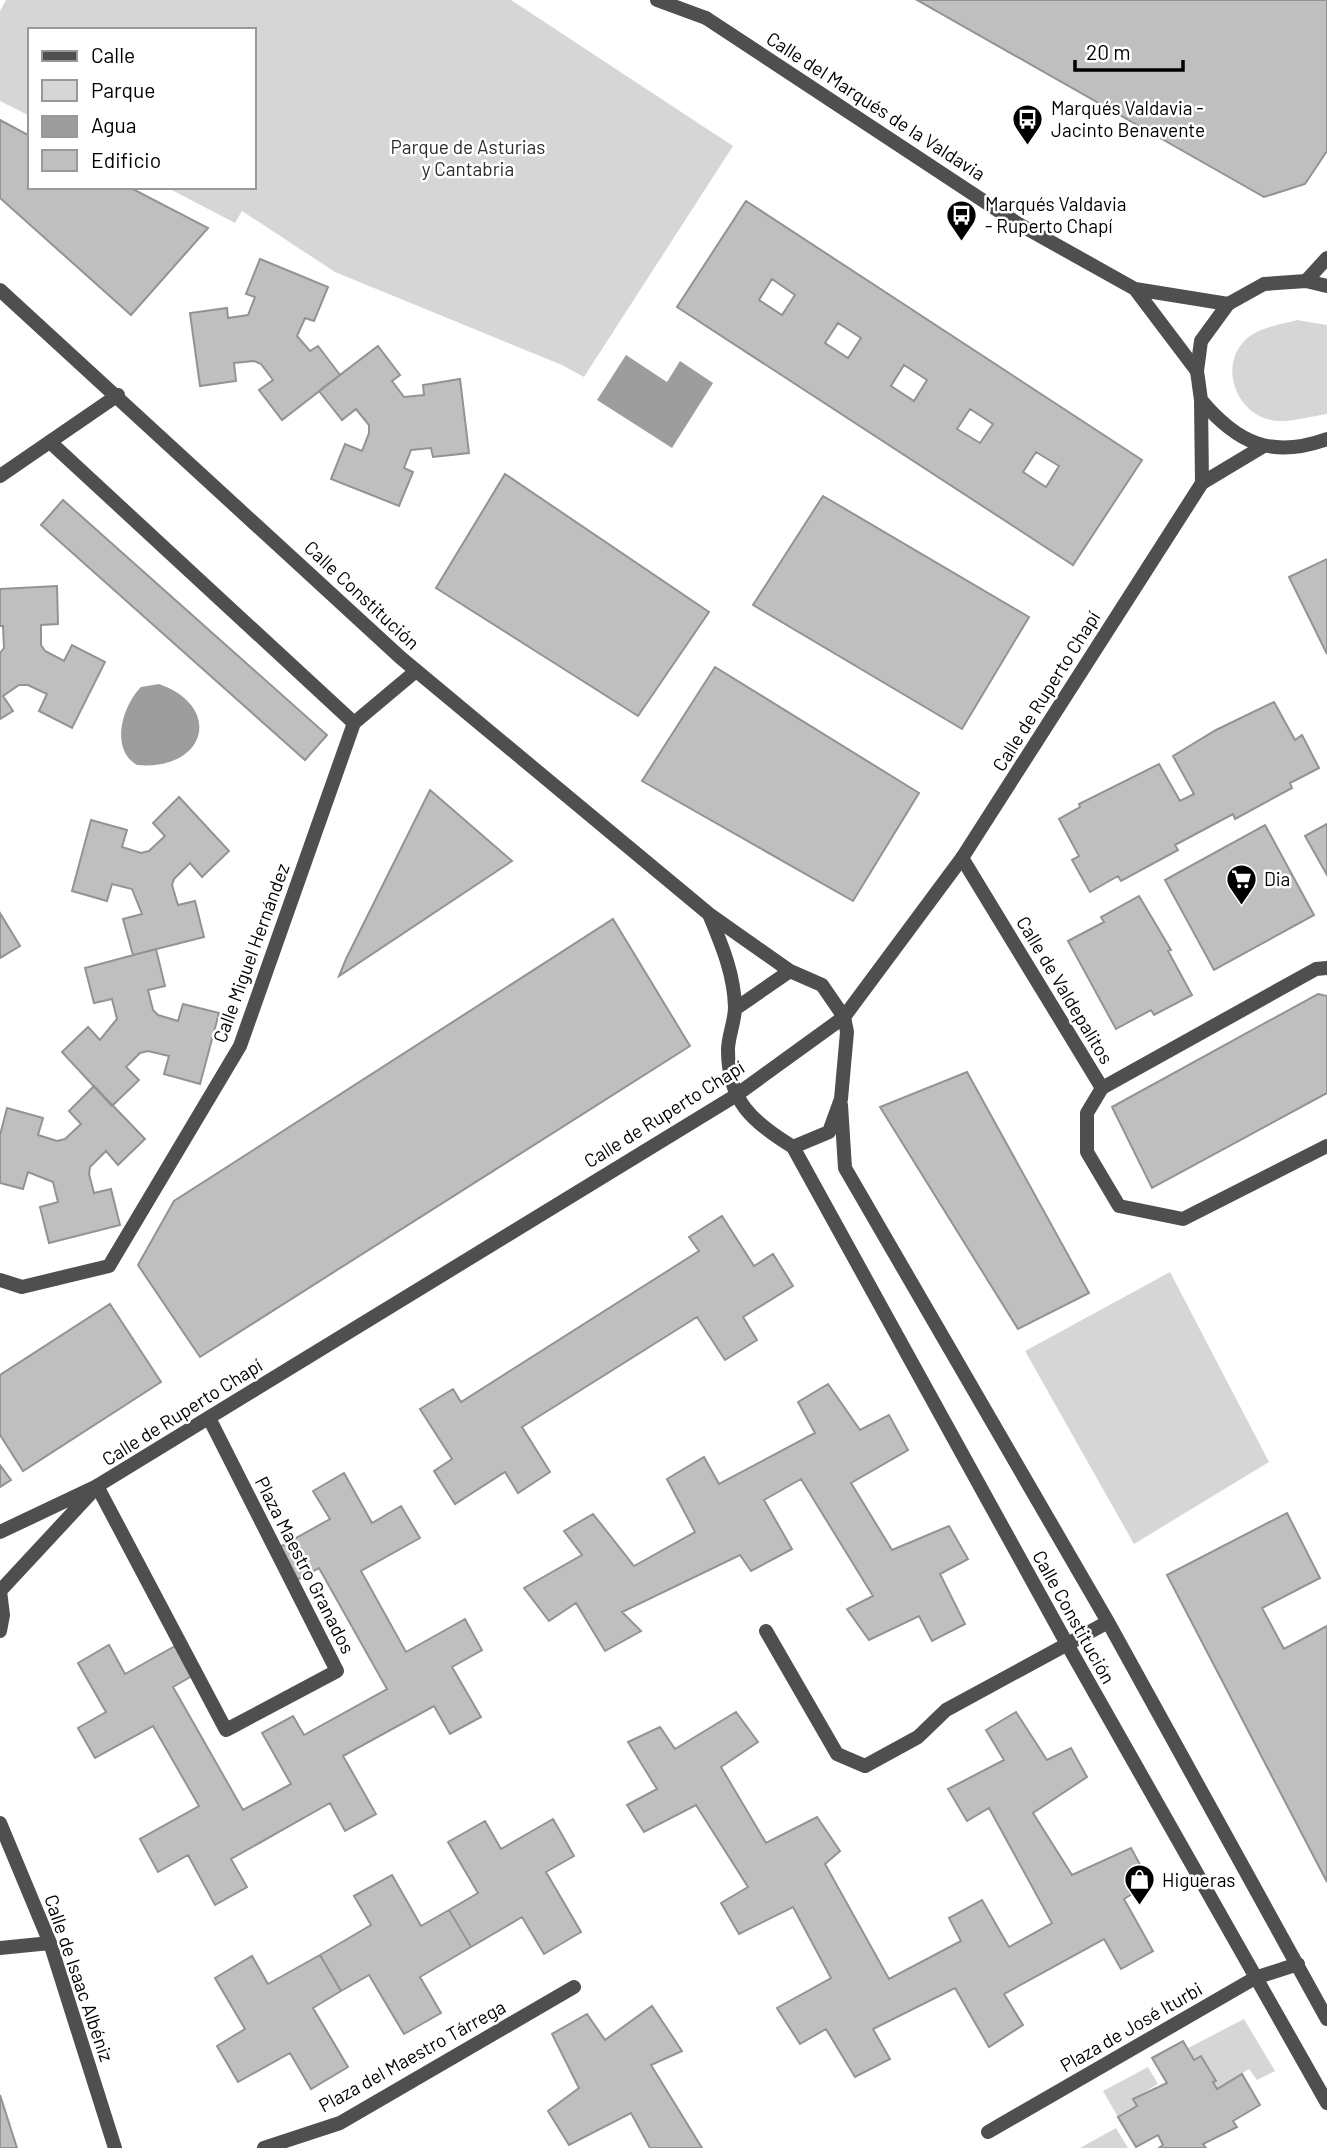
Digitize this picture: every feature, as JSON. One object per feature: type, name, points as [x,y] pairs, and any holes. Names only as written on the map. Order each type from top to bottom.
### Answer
[{"type":"street","name":"Calle del Marqués de la Valdavia","points":[[657,0],[706,18]]},
{"type":"street","name":"Calle del Marqués de la Valdavia","points":[[680,0],[1017,223],[1135,289],[1228,304]]},
{"type":"street","points":[[1306,281],[1327,258]]},
{"type":"street","points":[[1202,484],[1201,400],[1197,371],[1201,341],[1228,304],[1264,284],[1306,281],[1327,286]]},
{"type":"street","name":"Calle del Marqués de la Valdavia","points":[[1135,289],[1197,371]]},
{"type":"street","name":"Calle Constitución","points":[[0,290],[118,395],[416,671],[709,915],[790,971],[822,985],[844,1017],[848,1032],[841,1099],[845,1168],[1108,1622],[1327,2019]]},
{"type":"street","points":[[0,476],[118,395]]},
{"type":"street","points":[[1201,400],[1219,421],[1262,447],[1312,444],[1327,439]]},
{"type":"street","points":[[50,442],[354,723],[416,671]]},
{"type":"street","name":"Calle de Ruperto Chapí","points":[[0,1532],[97,1486],[209,1418],[734,1096],[844,1017],[962,858],[1202,484],[1262,447]]},
{"type":"street","name":"Calle Miguel Hernández","points":[[0,1280],[22,1287],[109,1266],[240,1046],[354,723]]},
{"type":"street","name":"Calle de Valdepalitos","points":[[962,858],[1102,1088],[1087,1113],[1087,1152],[1119,1206],[1183,1219],[1327,1146]]},
{"type":"street","name":"Calle Constitución","points":[[709,915],[730,964],[735,1009],[728,1050],[734,1096],[755,1120],[793,1147],[1067,1644],[1327,2103]]},
{"type":"street","points":[[1102,1088],[1316,968],[1327,968]]},
{"type":"street","points":[[735,1009],[790,971]]},
{"type":"street","name":"Calle Constitución","points":[[793,1147],[829,1132],[841,1099]]},
{"type":"street","name":"Plaza Maestro Granados","points":[[97,1486],[226,1730],[337,1671],[209,1418]]},
{"type":"street","name":"Calle de Ruperto Chapí","points":[[0,1591],[97,1486]]},
{"type":"street","points":[[0,1591],[3,1615],[0,1631]]},
{"type":"street","points":[[766,1631],[837,1754],[864,1766],[918,1737],[946,1710],[1108,1622]]},
{"type":"street","name":"Calle de Isaac Albéniz","points":[[0,1823],[50,1943],[115,2148]]},
{"type":"street","points":[[0,1948],[50,1943]]},
{"type":"street","name":"Plaza de José Iturbi","points":[[988,2132],[1255,1978],[1298,1964]]},
{"type":"street","name":"Plaza del Maestro Tárrega","points":[[264,2148],[340,2123],[574,1987]]},
{"type":"green space","name":"Parque de Asturias y Cantabria","points":[[6,0],[511,0],[733,146],[584,377],[562,365],[335,272],[242,211],[235,223],[170,189],[256,189],[256,28],[28,28],[28,115],[0,101],[0,11]]},
{"type":"green space","points":[[1297,320],[1327,325],[1327,414],[1284,421],[1263,418],[1251,411],[1235,388],[1232,374],[1234,360],[1239,347],[1250,336]]},
{"type":"green space","points":[[1170,1272],[1269,1462],[1134,1544],[1025,1351]]},
{"type":"green space","points":[[1244,2019],[1275,2071],[1257,2080],[1249,2069],[1217,2089],[1213,2082],[1215,2080],[1201,2056],[1194,2060],[1188,2048]]},
{"type":"green space","points":[[1148,2067],[1158,2084],[1133,2099],[1137,2106],[1118,2117],[1103,2091]]},
{"type":"green space","points":[[1116,2128],[1128,2148],[1080,2148]]},
{"type":"water","points":[[626,355],[667,382],[680,361],[713,383],[672,448],[597,400]]},
{"type":"water","points":[[159,684],[180,694],[193,707],[199,721],[198,735],[191,748],[179,758],[160,764],[137,765],[128,758],[123,749],[121,738],[124,715],[141,687]]},
{"type":"building","points":[[917,0],[1327,0],[1327,151],[1305,184],[1264,197]]},
{"type":"building","points":[[0,120],[28,135],[28,189],[133,189],[208,228],[131,315],[0,198]]},
{"type":"building","points":[[746,201],[1142,460],[1073,565],[677,307]],"holes":[[[772,279],[795,295],[782,315],[759,300]],[[838,323],[861,338],[848,358],[825,343]],[[904,365],[927,380],[914,401],[891,386]],[[970,409],[993,424],[980,443],[957,429]],[[1036,452],[1059,466],[1046,487],[1023,472]]]},
{"type":"building","points":[[260,259],[328,287],[314,321],[305,318],[297,336],[310,351],[318,346],[340,375],[282,420],[259,390],[273,380],[261,364],[254,361],[234,363],[236,381],[200,386],[190,313],[227,308],[228,318],[248,315],[255,297],[246,294]]},
{"type":"building","points":[[378,346],[400,375],[392,381],[404,397],[424,395],[423,385],[460,379],[469,453],[433,457],[431,448],[411,450],[404,468],[413,472],[399,506],[331,479],[345,444],[362,451],[369,425],[356,409],[342,420],[319,391]]},
{"type":"building","points":[[505,474],[709,612],[638,716],[436,588]]},
{"type":"building","points":[[823,496],[1029,617],[962,729],[753,605]]},
{"type":"building","points":[[63,500],[327,735],[305,760],[41,525]]},
{"type":"building","points":[[1327,559],[1327,654],[1289,577]]},
{"type":"building","points":[[57,586],[58,624],[41,625],[41,645],[45,651],[64,661],[72,645],[105,662],[72,728],[39,711],[47,694],[28,685],[19,685],[3,696],[13,711],[0,719],[0,653],[4,648],[3,626],[0,626],[0,589]]},
{"type":"building","points":[[715,667],[919,793],[853,901],[642,781]]},
{"type":"building","points":[[1274,702],[1295,740],[1302,735],[1319,768],[1290,783],[1292,788],[1235,819],[1233,814],[1175,845],[1178,850],[1121,881],[1118,876],[1090,892],[1072,860],[1079,856],[1059,819],[1080,807],[1079,804],[1159,764],[1180,801],[1194,794],[1173,756],[1216,730]]},
{"type":"building","points":[[430,790],[512,861],[339,976],[346,959]]},
{"type":"building","points":[[179,797],[229,851],[202,877],[190,863],[174,879],[172,885],[178,905],[195,901],[204,937],[133,955],[123,919],[142,914],[132,889],[112,884],[107,901],[72,891],[91,820],[127,830],[122,847],[141,853],[149,851],[165,836],[153,823]]},
{"type":"building","points":[[1327,824],[1327,875],[1305,836]]},
{"type":"building","points":[[1265,825],[1314,915],[1214,970],[1165,880]]},
{"type":"building","points":[[1139,896],[1171,950],[1168,951],[1192,995],[1154,1015],[1151,1010],[1116,1029],[1068,941],[1104,922],[1101,917]]},
{"type":"building","points":[[0,913],[20,946],[0,958]]},
{"type":"building","points":[[613,919],[690,1046],[200,1357],[138,1265],[174,1201]]},
{"type":"building","points":[[156,949],[165,986],[148,990],[153,1010],[158,1015],[178,1021],[183,1004],[219,1013],[200,1084],[164,1074],[169,1056],[148,1051],[140,1053],[126,1067],[139,1080],[112,1106],[62,1052],[88,1027],[100,1040],[117,1019],[112,999],[94,1003],[85,968]]},
{"type":"building","points":[[1318,994],[1327,996],[1327,1093],[1152,1188],[1112,1107]]},
{"type":"building","points":[[967,1072],[1089,1293],[1018,1329],[880,1107]]},
{"type":"building","points":[[94,1086],[145,1139],[118,1165],[106,1151],[90,1167],[94,1193],[111,1189],[120,1225],[49,1243],[40,1207],[58,1202],[53,1182],[28,1172],[23,1189],[0,1183],[0,1135],[7,1108],[43,1118],[38,1135],[57,1141],[65,1139],[81,1124],[69,1111]]},
{"type":"building","points":[[722,1216],[754,1266],[773,1254],[793,1286],[743,1317],[757,1340],[725,1360],[697,1317],[522,1427],[550,1472],[518,1493],[505,1472],[455,1504],[434,1471],[452,1459],[420,1409],[453,1389],[461,1402],[699,1251],[689,1237]]},
{"type":"building","points":[[110,1304],[161,1382],[23,1471],[0,1435],[0,1375]]},
{"type":"building","points":[[828,1384],[860,1430],[889,1415],[908,1450],[851,1483],[892,1550],[949,1526],[968,1559],[940,1574],[965,1624],[932,1641],[919,1616],[869,1640],[847,1609],[873,1596],[801,1479],[764,1500],[792,1549],[751,1571],[740,1555],[622,1612],[641,1631],[605,1651],[576,1603],[549,1621],[524,1588],[582,1555],[564,1531],[593,1514],[634,1566],[695,1532],[667,1479],[704,1457],[719,1484],[815,1433],[798,1402]]},
{"type":"building","points":[[0,1465],[11,1480],[0,1487]]},
{"type":"building","points":[[344,1473],[372,1523],[401,1506],[420,1538],[361,1571],[406,1652],[465,1619],[482,1650],[452,1667],[481,1717],[450,1734],[434,1706],[343,1756],[376,1814],[345,1831],[330,1803],[231,1859],[247,1887],[215,1905],[188,1855],[158,1872],[140,1839],[199,1806],[153,1726],[95,1758],[78,1728],[106,1712],[78,1663],[109,1645],[125,1674],[175,1646],[192,1676],[173,1687],[243,1810],[291,1784],[262,1733],[293,1716],[304,1735],[387,1689],[319,1568],[297,1580],[280,1547],[330,1519],[313,1491]]},
{"type":"building","points":[[1287,1513],[1320,1578],[1262,1608],[1284,1649],[1327,1626],[1327,1882],[1167,1575]]},
{"type":"building","points":[[736,1712],[758,1742],[721,1767],[766,1843],[817,1817],[840,1851],[825,1864],[889,1979],[961,1941],[949,1918],[982,1900],[1009,1947],[1052,1923],[989,1808],[967,1821],[948,1789],[1004,1760],[986,1730],[1016,1712],[1047,1760],[1071,1748],[1087,1777],[1033,1813],[1072,1875],[1131,1848],[1150,1883],[1124,1899],[1153,1951],[1121,1969],[1104,1939],[1004,1994],[1023,2025],[989,2047],[955,1988],[873,2029],[890,2059],[855,2077],[826,2029],[800,2044],[777,2008],[831,1978],[793,1907],[739,1934],[721,1903],[748,1887],[696,1805],[644,1832],[627,1805],[657,1789],[628,1742],[660,1727],[675,1749]]},
{"type":"building","points":[[553,1819],[574,1856],[546,1872],[581,1932],[544,1954],[522,1917],[471,1947],[449,1910],[478,1893],[448,1842],[485,1821],[501,1849]]},
{"type":"building","points":[[392,1875],[421,1926],[449,1910],[471,1947],[420,1977],[441,2013],[404,2034],[369,1975],[341,1991],[320,1955],[371,1925],[354,1896]]},
{"type":"building","points":[[320,1955],[341,1991],[313,2008],[348,2067],[311,2089],[290,2053],[238,2082],[217,2046],[245,2029],[215,1978],[252,1956],[268,1984]]},
{"type":"building","points":[[652,2006],[682,2051],[651,2065],[702,2148],[650,2148],[631,2113],[569,2145],[548,2111],[579,2088],[552,2034],[587,2014],[605,2040]]},
{"type":"building","points":[[1183,2041],[1194,2060],[1201,2056],[1216,2081],[1213,2082],[1217,2089],[1242,2074],[1260,2105],[1233,2121],[1237,2127],[1203,2144],[1206,2148],[1159,2148],[1163,2145],[1158,2135],[1136,2147],[1118,2117],[1137,2106],[1133,2099],[1167,2083],[1152,2058]]},
{"type":"building","points":[[0,2095],[17,2148],[0,2148]]},
{"type":"place","name":"Marqués Valdavia - Jacinto Benavente","points":[[1028,146]]},
{"type":"place","name":"Marqués Valdavia - Ruperto Chapí","points":[[962,242]]},
{"type":"place","name":"Dia","points":[[1241,906]]},
{"type":"place","name":"Higueras","points":[[1139,1907]]}]
